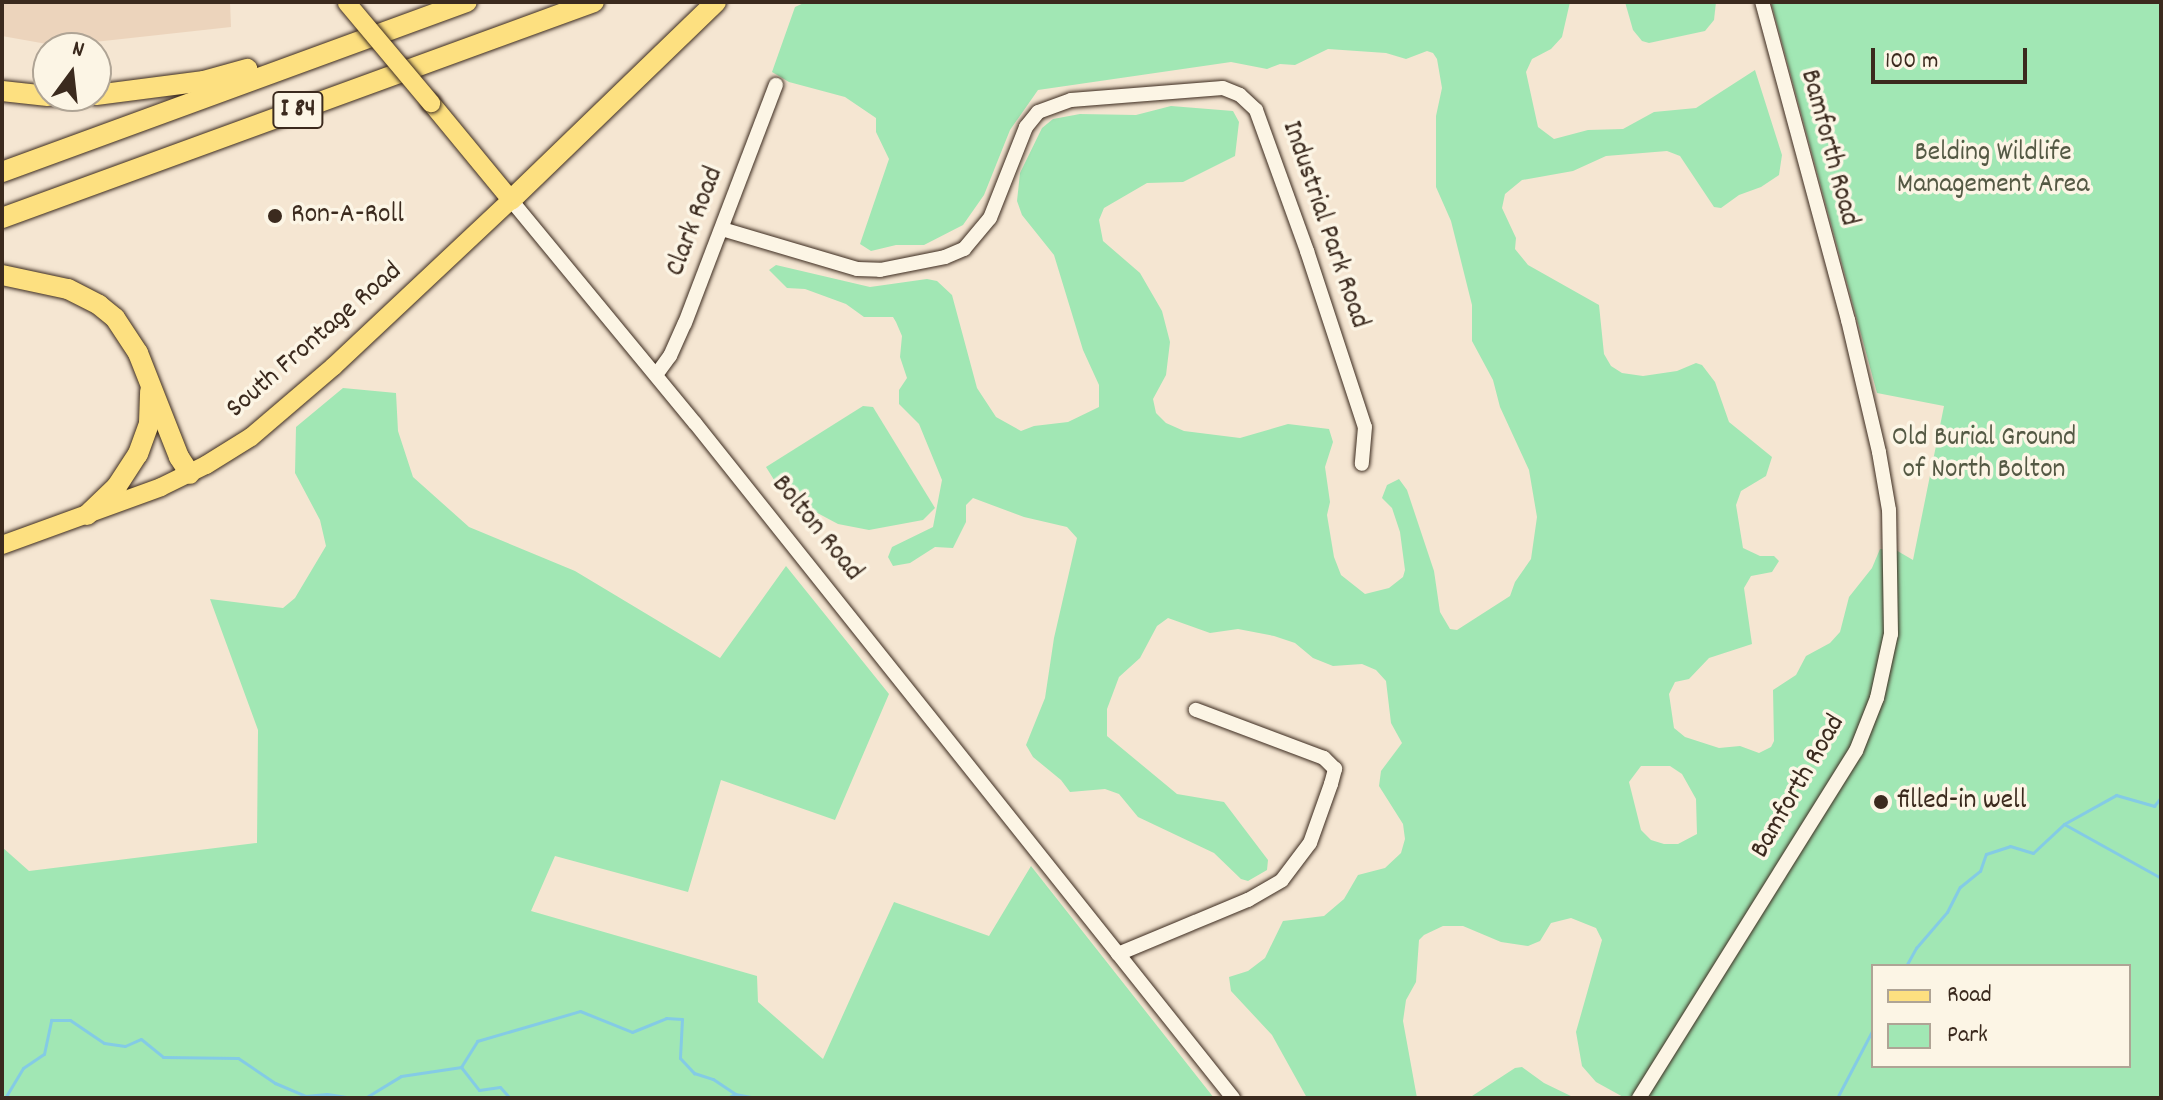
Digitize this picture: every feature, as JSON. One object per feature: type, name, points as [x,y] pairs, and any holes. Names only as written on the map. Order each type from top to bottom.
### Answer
[{"type":"highway","name":"I 84","points":[[2,172],[467,2]]},
{"type":"highway","name":"I 84","points":[[2,218],[594,2]]},
{"type":"highway","points":[[511,200],[716,2]]},
{"type":"highway","points":[[112,93],[191,83],[276,60],[313,58]]},
{"type":"highway","points":[[2,91],[32,94]]},
{"type":"highway","points":[[2,275],[68,289],[108,311],[133,343],[190,474]]},
{"type":"highway","points":[[87,515],[117,486],[138,454],[149,423],[150,387]]},
{"type":"main road","name":"Bolton Road","points":[[346,2],[511,200]]},
{"type":"main road","name":"South Frontage Road","points":[[2,545],[190,474],[243,443],[288,408],[511,200]]},
{"type":"street","name":"Bamforth Road","points":[[1639,1098],[1856,751],[1877,698],[1891,634],[1889,510],[1879,452],[1848,320],[1762,2]]},
{"type":"street","name":"Clark Road","points":[[656,375],[675,345],[776,85]]},
{"type":"street","name":"Industrial Park Road","points":[[722,229],[857,269],[880,270],[945,257],[964,249],[990,218],[1026,127],[1038,112],[1071,100],[1223,88],[1240,95],[1256,110],[1365,427],[1362,464]]},
{"type":"street","name":"Bolton Road","points":[[511,200],[656,375],[1233,1098]]},
{"type":"street","points":[[1118,954],[1248,900],[1282,880],[1310,843],[1331,784],[1335,769],[1324,758],[1196,710]]},
{"type":"shaded area","points":[[2,2],[230,2],[231,27],[112,40],[112,32],[32,32],[32,41],[2,36]]},
{"type":"green space","points":[[806,2],[1570,2],[1562,37],[1551,49],[1532,59],[1526,72],[1538,127],[1554,139],[1588,130],[1623,129],[1654,112],[1696,108],[1755,70],[1782,155],[1779,175],[1761,187],[1739,195],[1721,208],[1714,207],[1680,156],[1667,151],[1606,156],[1573,171],[1522,180],[1505,194],[1502,208],[1516,238],[1515,249],[1528,265],[1599,305],[1604,354],[1611,366],[1622,373],[1643,376],[1677,371],[1696,363],[1702,365],[1715,382],[1729,422],[1772,457],[1766,476],[1741,491],[1736,505],[1743,548],[1760,556],[1774,556],[1779,561],[1772,572],[1751,576],[1744,588],[1752,644],[1709,658],[1689,679],[1675,682],[1669,694],[1674,728],[1685,737],[1719,748],[1740,746],[1759,753],[1771,747],[1774,741],[1773,690],[1796,675],[1806,656],[1830,643],[1840,632],[1849,597],[1872,568],[1880,549],[1894,549],[1913,560],[1944,406],[1877,393],[1771,2],[2161,2],[2161,1098],[1625,1098],[1596,1082],[1582,1066],[1576,1032],[1602,940],[1596,928],[1571,918],[1551,923],[1540,941],[1528,946],[1501,942],[1463,926],[1443,926],[1424,935],[1419,940],[1416,982],[1406,1000],[1403,1021],[1417,1098],[1307,1098],[1272,1035],[1231,991],[1229,977],[1248,971],[1265,958],[1283,921],[1324,916],[1344,899],[1358,875],[1385,868],[1401,853],[1405,839],[1403,824],[1379,786],[1381,771],[1402,743],[1391,723],[1386,681],[1376,670],[1362,664],[1333,666],[1313,658],[1295,643],[1274,636],[1238,629],[1210,633],[1168,618],[1157,626],[1140,658],[1119,677],[1107,709],[1107,736],[1177,794],[1224,802],[1268,860],[1267,870],[1248,881],[1241,879],[1214,853],[1138,817],[1119,794],[1105,789],[1070,792],[1061,780],[1033,757],[1026,745],[1045,698],[1054,638],[1077,538],[1067,527],[1024,517],[973,498],[966,505],[966,522],[953,548],[935,547],[910,563],[893,566],[888,557],[892,547],[933,527],[942,480],[919,424],[899,404],[899,390],[907,378],[900,357],[902,336],[893,317],[864,317],[846,304],[805,289],[787,288],[769,270],[776,265],[870,287],[927,279],[937,281],[952,295],[977,388],[996,417],[1021,431],[1034,426],[1068,422],[1099,407],[1099,385],[1083,350],[1054,255],[1022,215],[1017,201],[1020,173],[1042,128],[1053,119],[1080,114],[1136,115],[1171,106],[1233,111],[1239,122],[1235,156],[1183,182],[1147,183],[1104,208],[1099,220],[1103,241],[1140,273],[1162,311],[1170,342],[1166,375],[1153,399],[1156,413],[1166,423],[1184,431],[1240,438],[1288,424],[1329,429],[1333,442],[1325,467],[1330,502],[1327,515],[1334,557],[1341,575],[1365,594],[1389,588],[1403,577],[1405,570],[1400,532],[1392,508],[1382,498],[1387,485],[1399,479],[1407,490],[1434,571],[1440,612],[1450,629],[1457,630],[1510,596],[1515,582],[1531,559],[1537,517],[1529,470],[1500,407],[1493,380],[1472,341],[1472,305],[1451,221],[1436,187],[1436,116],[1442,88],[1437,59],[1427,51],[1406,59],[1386,53],[1328,49],[1295,65],[1280,64],[1267,69],[1231,62],[1038,90],[1010,130],[984,195],[963,225],[924,245],[896,245],[871,251],[860,244],[889,159],[876,132],[876,118],[845,97],[789,82],[772,72],[795,7]],"holes":[[[1641,766],[1670,766],[1682,774],[1696,799],[1697,834],[1678,844],[1651,840],[1641,830],[1629,782]]]},
{"type":"green space","points":[[1625,2],[1716,2],[1714,20],[1705,31],[1649,43],[1642,41],[1633,30]]},
{"type":"green space","points":[[343,388],[396,393],[398,431],[413,477],[469,527],[575,571],[720,658],[786,566],[889,694],[835,820],[721,780],[688,892],[555,856],[531,911],[757,976],[758,1002],[823,1059],[894,902],[989,936],[1031,866],[1214,1098],[2,1098],[2,847],[29,871],[257,843],[258,730],[210,599],[283,608],[295,598],[326,546],[320,520],[295,473],[296,427]]},
{"type":"green space","points":[[863,406],[873,407],[935,508],[923,520],[869,530],[838,524],[795,501],[776,483],[766,467]]},
{"type":"green space","points":[[1522,1067],[1544,1083],[1575,1098],[1469,1098],[1515,1068]]},
{"type":"waterway","points":[[1907,964],[1916,948],[1947,912],[1960,887],[1980,871],[1986,854],[2010,846],[2033,853],[2064,824],[2116,795],[2154,806],[2161,797]]},
{"type":"waterway","points":[[2064,824],[2161,878]]},
{"type":"waterway","points":[[461,1067],[477,1041],[580,1011],[632,1032],[666,1018],[682,1019],[680,1058],[694,1073],[713,1079],[735,1094]]},
{"type":"waterway","points":[[5,1098],[23,1068],[44,1054],[51,1020],[70,1020],[104,1043],[125,1046],[141,1039],[163,1057],[238,1058],[275,1083],[305,1096],[327,1094],[353,1098]]},
{"type":"waterway","points":[[1837,1098],[1871,1033]]},
{"type":"waterway","points":[[365,1098],[401,1076],[461,1067],[479,1090],[500,1087],[510,1098]]},
{"type":"waterway","points":[[727,1098],[735,1094],[755,1098]]},
{"type":"place","name":"Ron-A-Roll","points":[[275,216]]},
{"type":"place","name":"filled-in well","points":[[1881,802]]},
{"type":"park label","name":"Belding Wildlife Management Area","points":[[1993,170]]},
{"type":"park label","name":"Old Burial Ground of North Bolton","points":[[1984,455]]}]
